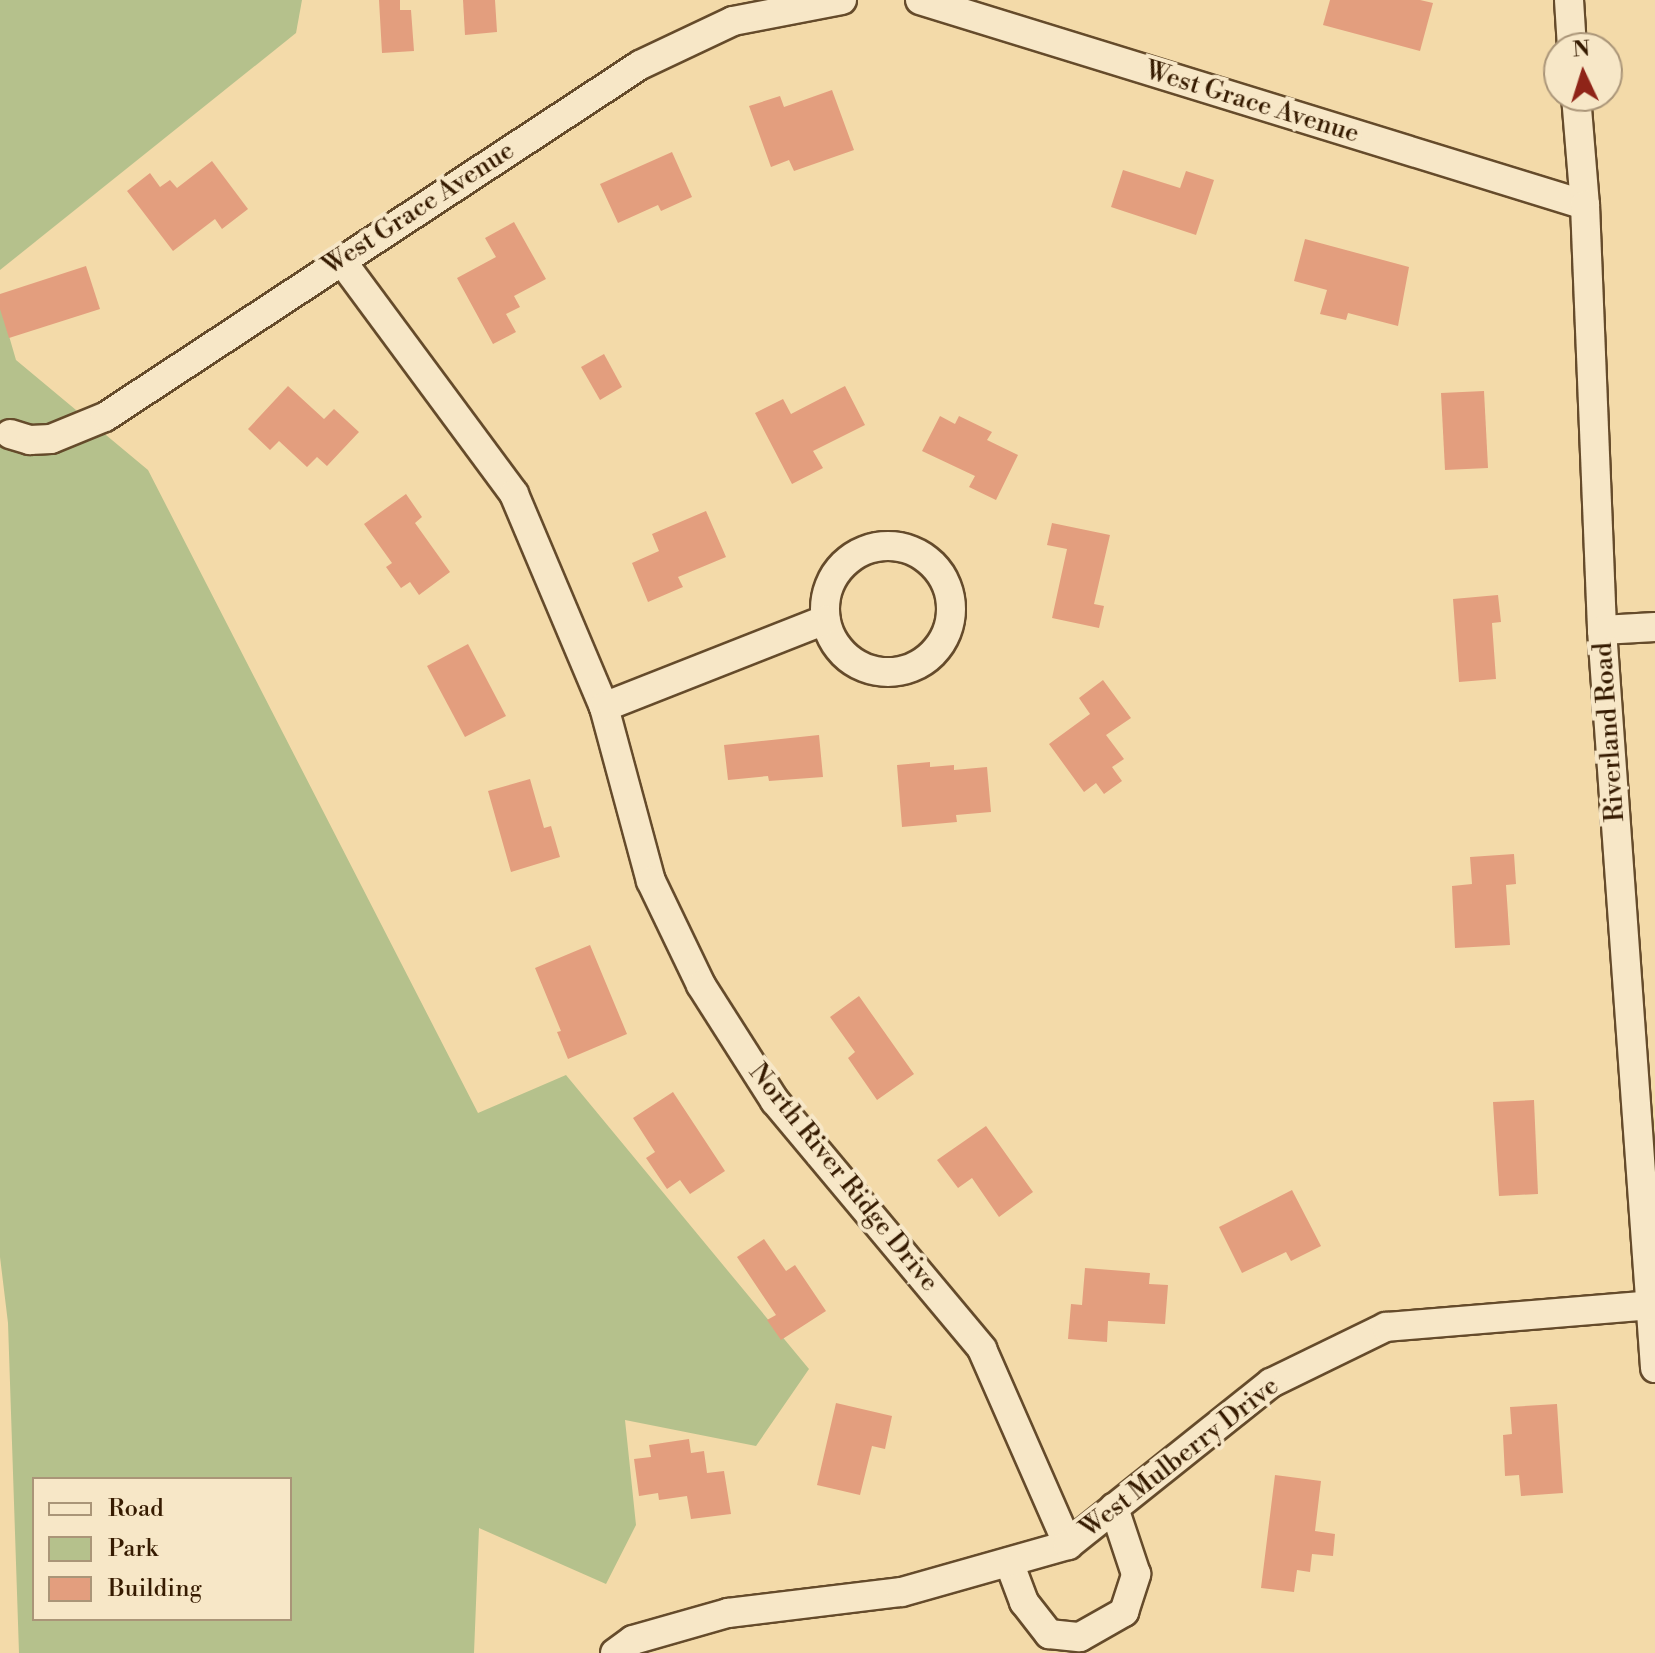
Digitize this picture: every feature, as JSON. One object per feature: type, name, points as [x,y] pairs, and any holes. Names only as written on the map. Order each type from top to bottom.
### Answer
[{"type":"street","name":"West Grace Avenue","points":[[10,434],[30,440],[45,440],[94,423],[640,65],[733,21],[842,0]]},
{"type":"street","name":"West Grace Avenue","points":[[920,0],[1585,205]]},
{"type":"street","points":[[1569,0],[1571,32]]},
{"type":"street","name":"Riverland Road","points":[[1577,112],[1585,205],[1602,630],[1655,1368]]},
{"type":"street","name":"North River Ridge Drive","points":[[341,260],[514,494],[604,707],[651,881],[701,985],[775,1101],[982,1349],[1068,1545]]},
{"type":"street","points":[[882,546],[913,552],[938,570],[948,588],[952,609],[949,629],[939,648],[923,662],[904,671],[883,673],[863,668],[845,657],[832,640],[825,620],[825,599],[831,579],[853,557],[882,546]]},
{"type":"street","points":[[604,707],[825,620]]},
{"type":"street","points":[[1602,630],[1655,627]]},
{"type":"street","name":"West Mulberry Drive","points":[[615,1653],[633,1640],[728,1613],[902,1592],[1068,1545],[1271,1383],[1386,1327],[1652,1305]]},
{"type":"street","points":[[1009,1562],[1024,1602],[1049,1634],[1080,1637],[1124,1612],[1136,1574],[1114,1508]]},
{"type":"green space","points":[[0,0],[302,0],[296,33],[0,270]]},
{"type":"green space","points":[[0,305],[16,360],[148,470],[478,1113],[566,1075],[809,1369],[756,1446],[625,1420],[636,1525],[606,1584],[479,1528],[474,1653],[19,1653],[8,1323],[0,1257]]},
{"type":"building","points":[[379,0],[400,0],[400,10],[411,10],[414,51],[382,53]]},
{"type":"building","points":[[463,0],[495,0],[497,32],[465,35]]},
{"type":"building","points":[[1330,0],[1420,0],[1433,3],[1420,51],[1323,25]]},
{"type":"building","points":[[832,90],[854,150],[794,171],[789,160],[771,167],[749,106],[780,96],[784,107]]},
{"type":"building","points":[[672,152],[692,197],[661,211],[658,205],[618,223],[600,184]]},
{"type":"building","points":[[212,161],[248,209],[222,229],[215,219],[173,251],[127,191],[150,173],[160,187],[170,180],[177,188]]},
{"type":"building","points":[[1123,170],[1180,188],[1186,171],[1214,180],[1196,235],[1111,207]]},
{"type":"building","points":[[514,222],[546,279],[514,296],[520,307],[506,314],[516,332],[493,344],[457,278],[496,257],[485,238]]},
{"type":"building","points":[[1305,239],[1409,267],[1398,326],[1348,313],[1346,320],[1320,314],[1327,290],[1294,281]]},
{"type":"building","points":[[86,266],[100,309],[9,338],[0,309],[0,294]]},
{"type":"building","points":[[604,354],[622,387],[600,400],[581,367]]},
{"type":"building","points":[[288,386],[324,419],[334,409],[359,432],[327,466],[317,457],[307,467],[279,441],[270,450],[248,429]]},
{"type":"building","points":[[845,386],[865,425],[813,451],[823,468],[792,484],[755,413],[783,399],[791,414]]},
{"type":"building","points":[[1484,391],[1488,468],[1445,470],[1441,393]]},
{"type":"building","points":[[940,416],[955,424],[959,416],[992,432],[987,440],[1018,455],[996,500],[969,487],[975,476],[922,451]]},
{"type":"building","points":[[406,494],[422,517],[415,523],[450,572],[419,595],[410,582],[401,588],[386,567],[392,563],[364,524]]},
{"type":"building","points":[[706,511],[726,557],[678,577],[683,587],[648,602],[632,563],[659,551],[652,534]]},
{"type":"building","points":[[1052,523],[1110,535],[1094,604],[1104,606],[1099,628],[1052,618],[1067,549],[1047,545]]},
{"type":"building","points":[[1498,595],[1501,622],[1492,623],[1496,679],[1459,682],[1453,599]]},
{"type":"building","points":[[468,644],[506,716],[465,737],[427,666]]},
{"type":"building","points":[[1103,680],[1131,718],[1106,735],[1124,759],[1112,767],[1122,781],[1104,794],[1096,783],[1084,792],[1049,744],[1090,714],[1079,698]]},
{"type":"building","points":[[819,735],[823,777],[769,781],[768,776],[728,780],[724,745]]},
{"type":"building","points":[[930,762],[930,767],[954,765],[954,770],[987,767],[991,812],[956,815],[957,822],[902,827],[897,765]]},
{"type":"building","points":[[530,779],[544,828],[551,826],[560,857],[511,872],[488,791]]},
{"type":"building","points":[[1514,854],[1516,884],[1506,885],[1510,945],[1455,948],[1452,886],[1472,884],[1470,857]]},
{"type":"building","points":[[590,945],[627,1034],[568,1059],[557,1032],[561,1031],[535,968]]},
{"type":"building","points":[[859,996],[914,1074],[877,1100],[848,1058],[855,1052],[830,1017]]},
{"type":"building","points":[[673,1092],[725,1171],[690,1194],[680,1180],[667,1189],[646,1158],[655,1152],[633,1118]]},
{"type":"building","points":[[1534,1100],[1538,1194],[1499,1196],[1493,1102]]},
{"type":"building","points":[[986,1126],[1033,1192],[999,1217],[972,1178],[958,1188],[937,1160]]},
{"type":"building","points":[[1292,1190],[1321,1246],[1291,1261],[1286,1252],[1242,1273],[1219,1227]]},
{"type":"building","points":[[764,1239],[786,1271],[795,1265],[826,1311],[781,1340],[767,1320],[776,1315],[737,1257]]},
{"type":"building","points":[[1085,1268],[1150,1273],[1149,1284],[1168,1285],[1165,1324],[1108,1321],[1107,1342],[1068,1339],[1071,1304],[1082,1305]]},
{"type":"building","points":[[836,1403],[892,1416],[885,1449],[872,1446],[860,1495],[817,1485]]},
{"type":"building","points":[[1557,1404],[1563,1493],[1521,1496],[1519,1475],[1505,1476],[1503,1435],[1512,1434],[1510,1407]]},
{"type":"building","points":[[689,1439],[691,1453],[704,1451],[707,1473],[724,1471],[731,1514],[691,1519],[687,1496],[659,1500],[658,1493],[639,1496],[634,1459],[651,1457],[649,1445]]},
{"type":"building","points":[[1275,1475],[1321,1481],[1315,1531],[1335,1534],[1333,1556],[1312,1554],[1310,1572],[1297,1570],[1294,1592],[1261,1588]]}]
